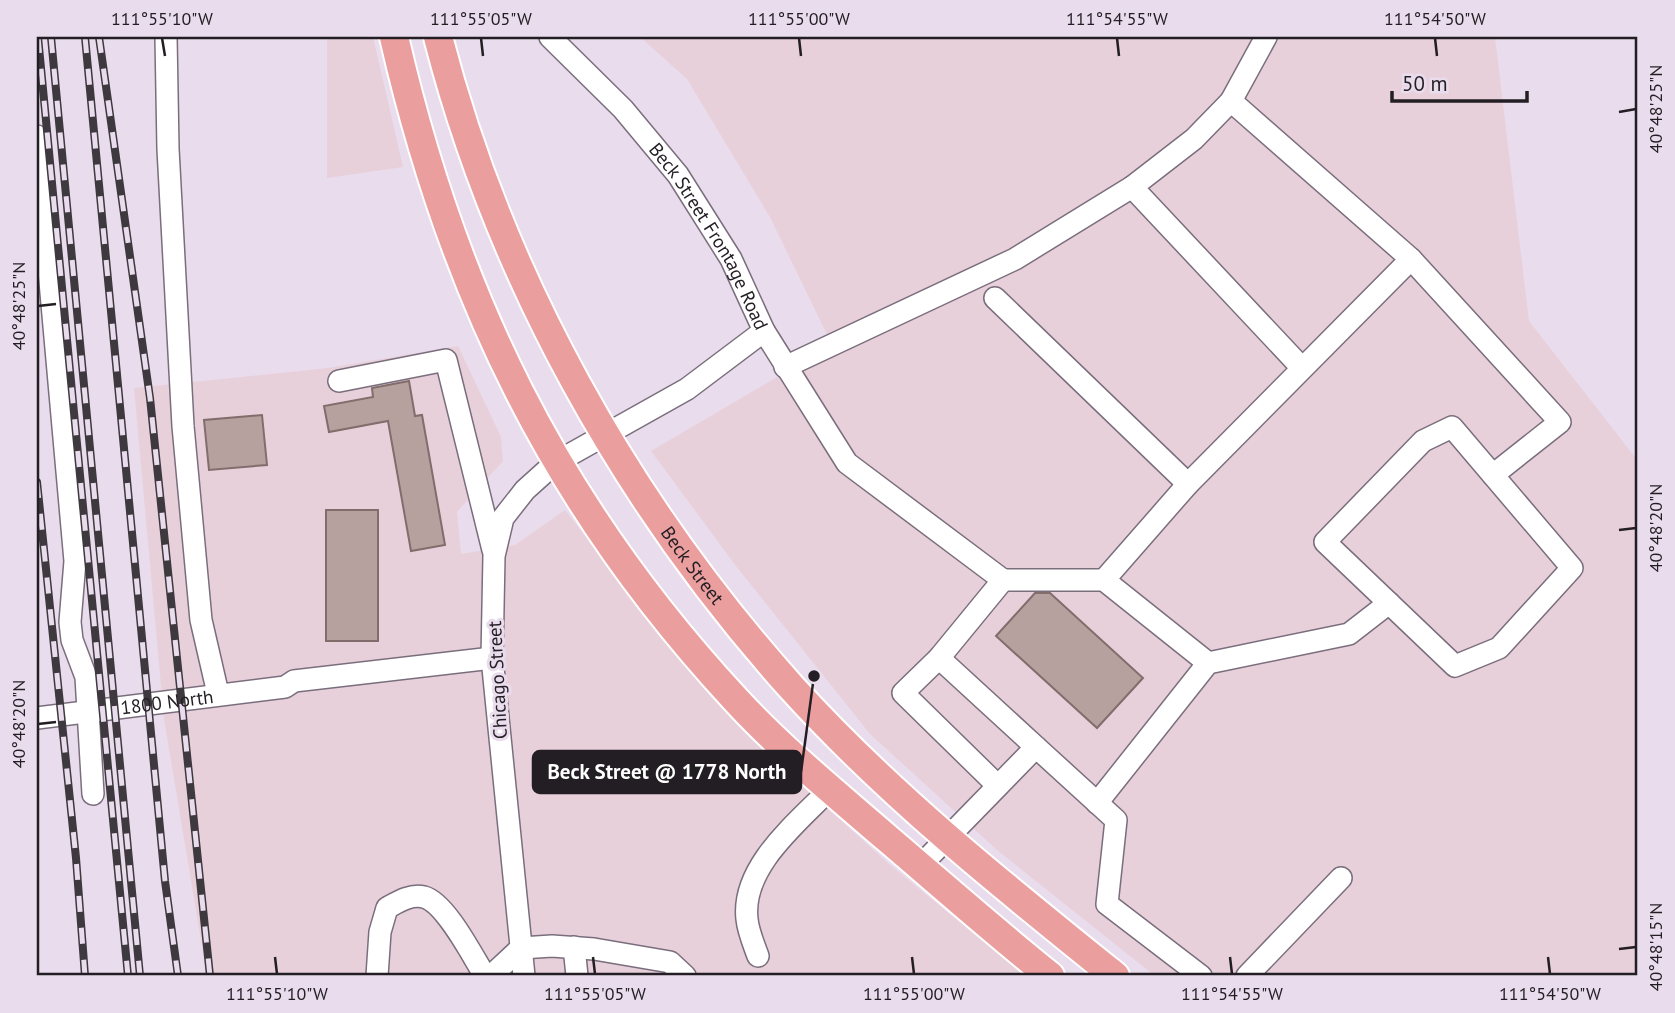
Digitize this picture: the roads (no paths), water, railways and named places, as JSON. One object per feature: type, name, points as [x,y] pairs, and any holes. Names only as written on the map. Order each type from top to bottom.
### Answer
[{"type":"main road","points":[[394,37],[429,175],[453,244],[501,359],[555,463],[623,564],[661,615],[738,702],[830,789],[1050,976]]},
{"type":"main road","name":"Beck Street","points":[[438,37],[466,130],[515,258],[542,318],[605,433],[680,547],[757,646],[839,737],[949,837],[1115,976]]},
{"type":"street","points":[[166,37],[168,149],[183,426],[201,620],[216,685]]},
{"type":"street","name":"Beck Street Frontage Road","points":[[550,37],[623,109],[678,175],[731,259],[764,331],[687,389],[605,433]]},
{"type":"street","points":[[785,367],[1015,259],[1132,187],[1194,139],[1231,101],[1266,37]]},
{"type":"street","points":[[1231,101],[1411,259],[1560,422],[1493,475]]},
{"type":"street","points":[[37,136],[75,561],[70,622],[72,640],[86,677],[93,794]]},
{"type":"street","points":[[1132,187],[1302,368]]},
{"type":"street","points":[[1104,579],[1188,484],[1411,259]]},
{"type":"street","points":[[995,298],[1188,484]]},
{"type":"street","points":[[764,331],[847,463],[1003,580],[1104,579],[1208,663]]},
{"type":"street","points":[[339,381],[446,360],[494,556]]},
{"type":"street","points":[[1452,427],[1493,475],[1572,568],[1499,648],[1455,666],[1325,542],[1423,441],[1452,427]]},
{"type":"street","name":"Chicago Street","points":[[524,976],[492,658],[494,556],[503,518],[525,490],[555,463],[605,433]]},
{"type":"street","points":[[997,785],[903,693],[939,658],[1003,580]]},
{"type":"street","points":[[1097,803],[1208,663],[1349,634],[1389,603]]},
{"type":"street","name":"1800 North","points":[[37,704],[88,705],[285,687],[294,681],[492,658]]},
{"type":"street","points":[[939,658],[1116,820],[1107,904],[1201,976]]},
{"type":"street","name":"1800 North","points":[[37,718],[88,705],[216,685],[284,677],[294,681]]},
{"type":"street","points":[[920,866],[1036,747]]},
{"type":"street","points":[[758,956],[746,919],[751,881],[781,839],[830,789]]},
{"type":"street","points":[[1247,976],[1341,878]]},
{"type":"street","points":[[377,976],[380,932],[387,908],[402,899],[423,897],[436,904],[488,976],[521,948],[574,947],[670,962],[685,976]]},
{"type":"street","points":[[574,947],[577,976]]},
{"type":"railway","points":[[38,37],[128,976]]},
{"type":"railway","points":[[51,37],[140,976]]},
{"type":"railway","points":[[85,37],[165,881],[178,976]]},
{"type":"railway","points":[[99,37],[150,398],[210,976]]},
{"type":"railway","points":[[37,482],[76,858],[85,976]]},
{"type":"place","name":"Beck Street @ 1778 North","points":[[814,676]]}]
